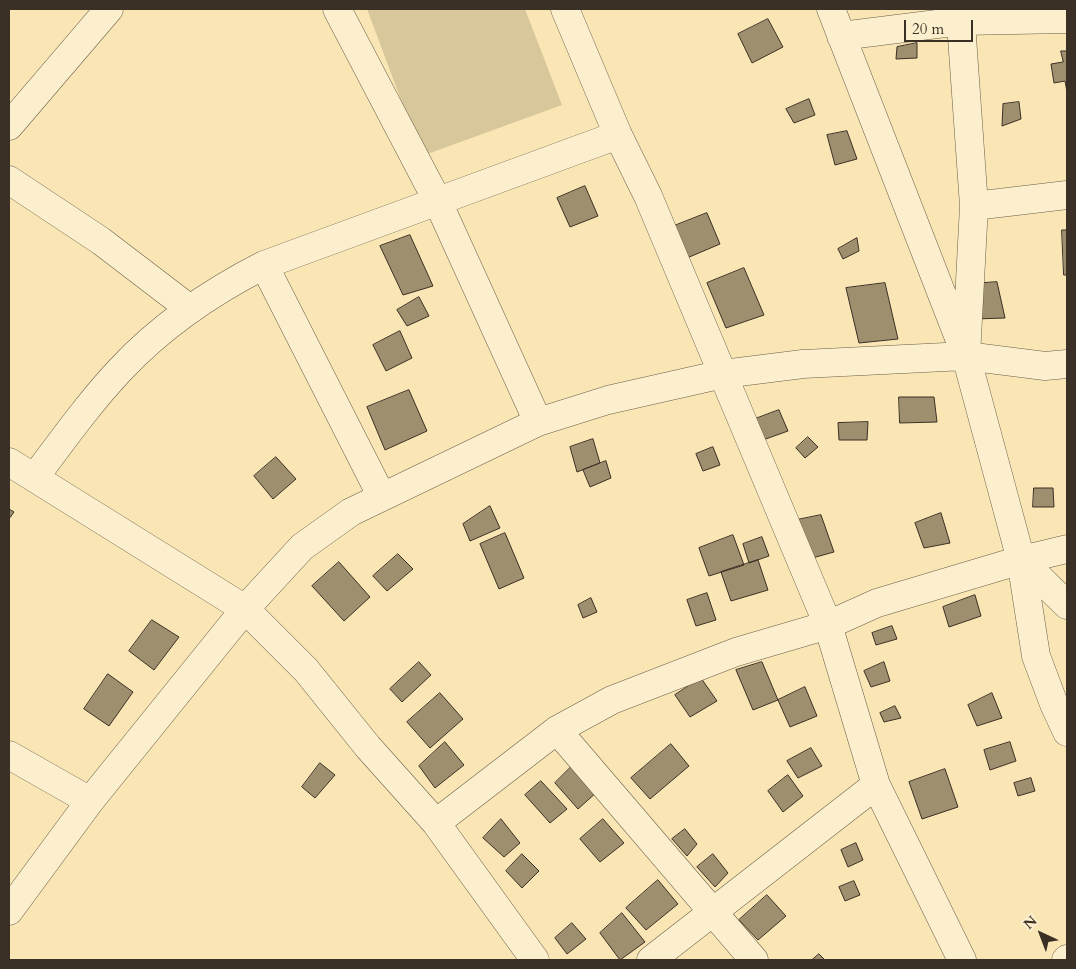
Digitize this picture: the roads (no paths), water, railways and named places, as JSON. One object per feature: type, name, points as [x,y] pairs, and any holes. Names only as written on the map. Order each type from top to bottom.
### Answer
[{"type":"street","points":[[9,126],[109,9]]},
{"type":"street","points":[[337,9],[438,202],[538,422]]},
{"type":"street","points":[[565,9],[618,134],[648,196],[828,625],[876,785],[962,960]]},
{"type":"street","points":[[831,9],[966,356],[1021,560],[1036,656],[1067,732]]},
{"type":"street","points":[[841,36],[961,15],[1067,19]]},
{"type":"street","points":[[961,15],[974,206],[966,356]]},
{"type":"street","points":[[35,477],[96,397],[121,369],[148,343],[190,309],[234,281],[264,265],[618,134]]},
{"type":"street","points":[[9,180],[101,241],[190,309]]},
{"type":"street","points":[[974,206],[1067,195]]},
{"type":"street","points":[[264,265],[382,497]]},
{"type":"street","points":[[9,910],[90,801],[245,609],[302,547],[351,512],[538,422],[608,400],[723,374],[803,364],[966,356],[1045,366],[1067,364]]},
{"type":"street","points":[[9,462],[245,609],[306,670],[368,747],[436,823],[536,960]]},
{"type":"street","points":[[436,823],[557,730],[612,700],[736,652],[828,625],[877,603],[1021,560],[1067,549]]},
{"type":"street","points":[[1021,560],[1067,606]]},
{"type":"street","points":[[557,730],[754,960]]},
{"type":"street","points":[[9,755],[90,801]]},
{"type":"street","points":[[651,960],[876,785]]}]
